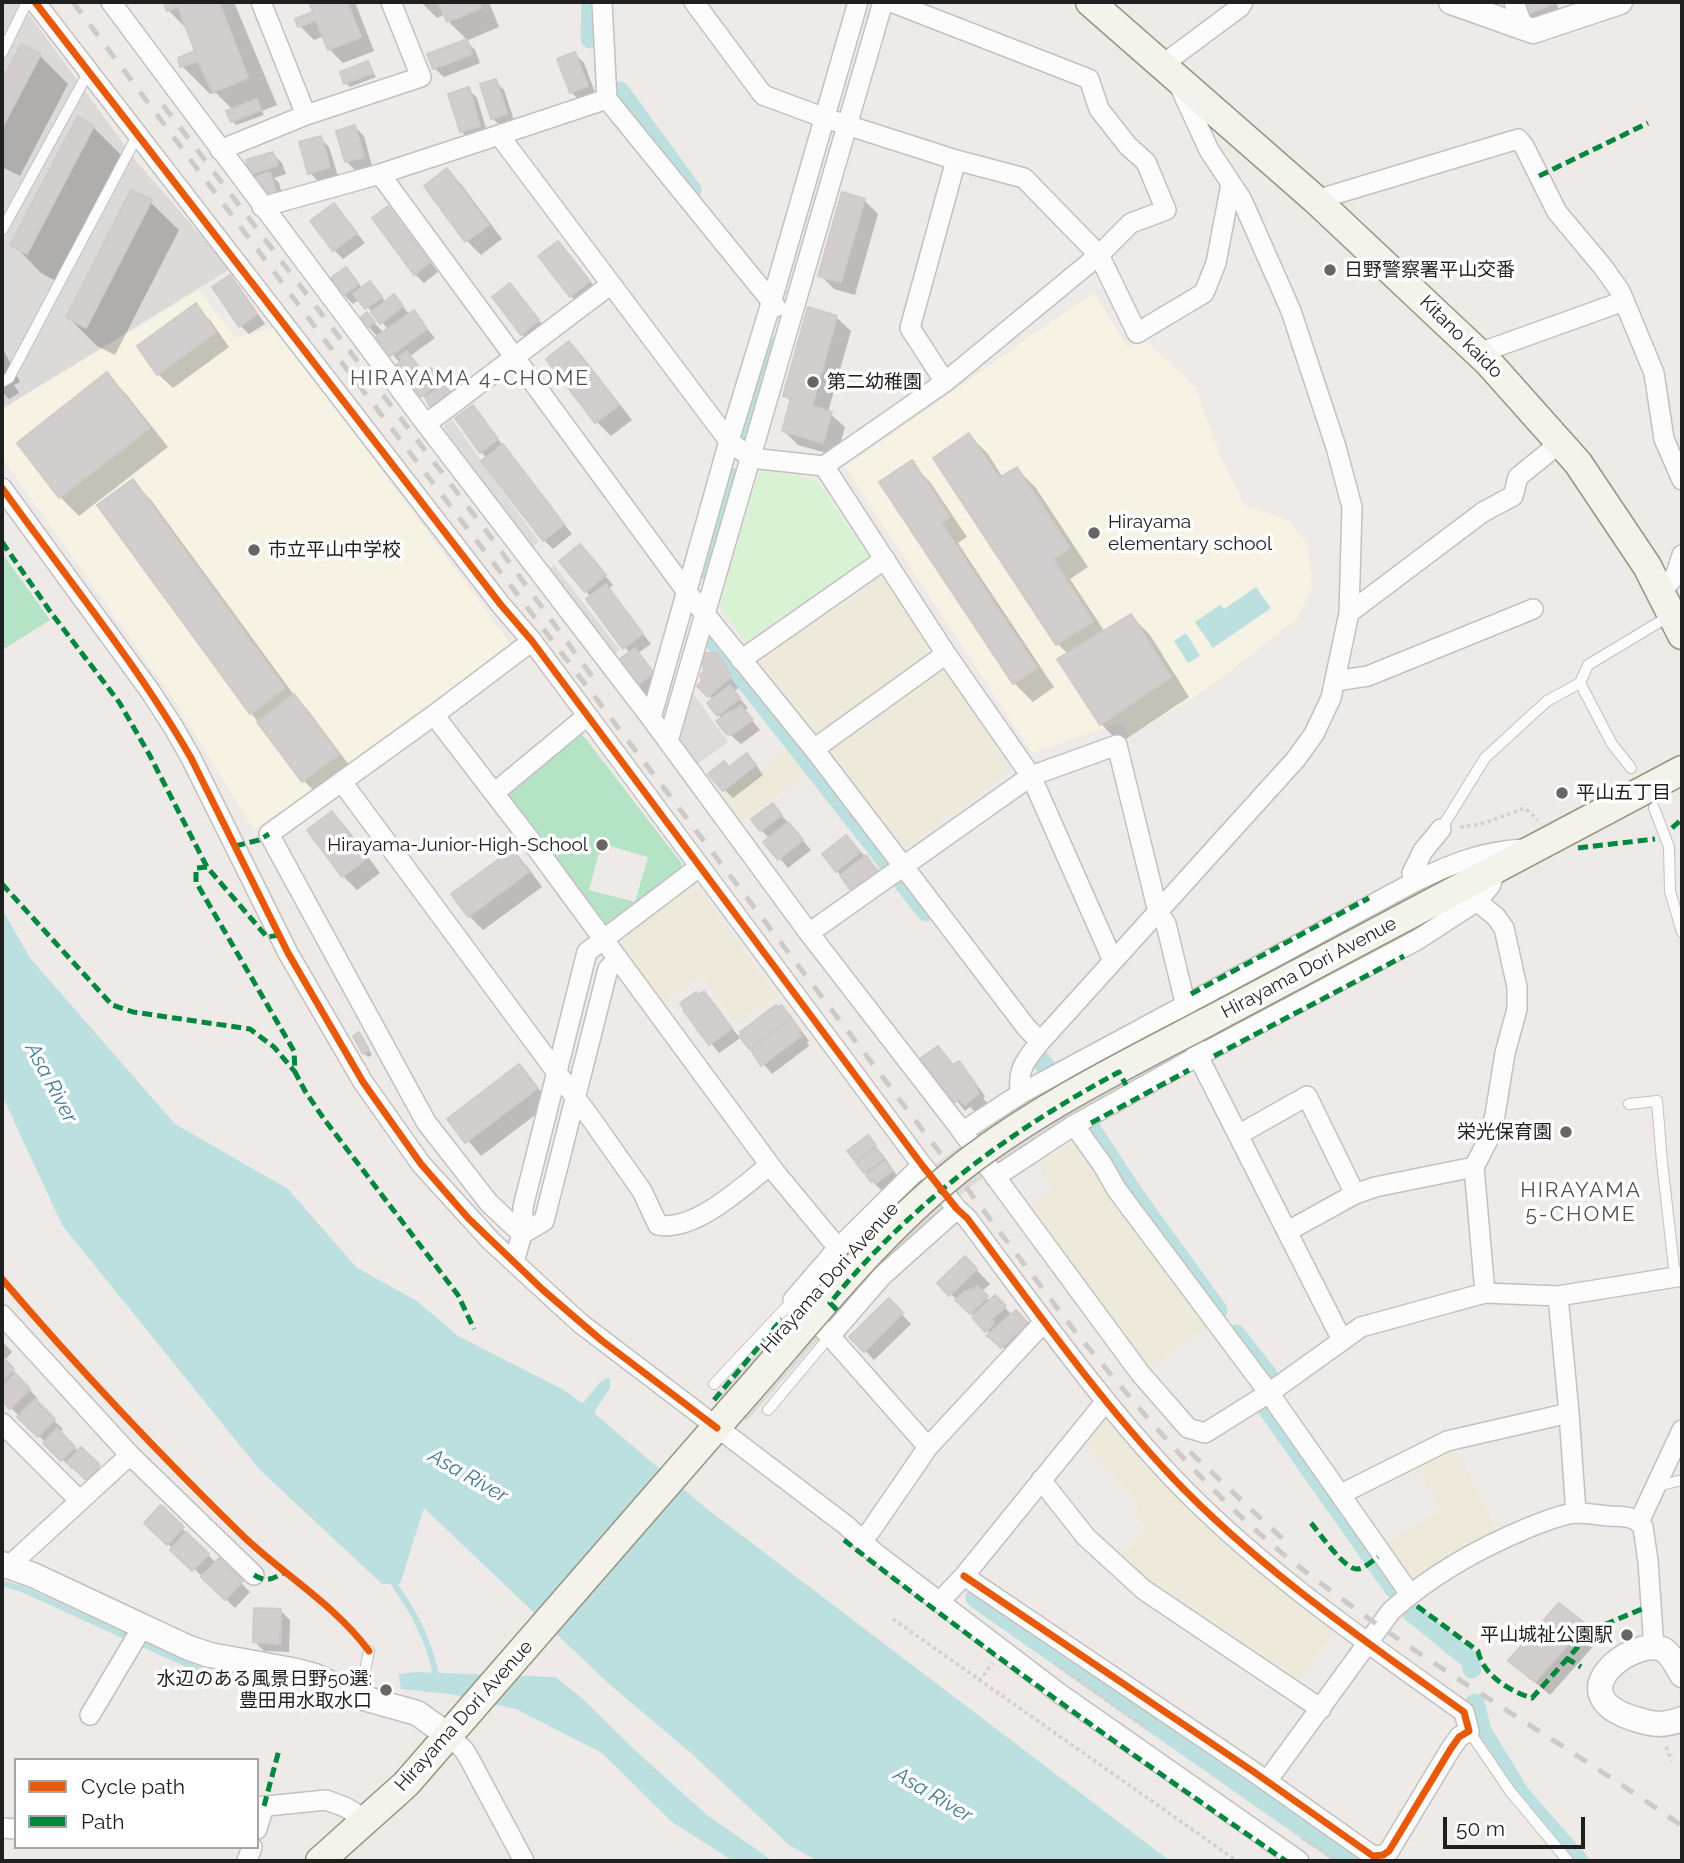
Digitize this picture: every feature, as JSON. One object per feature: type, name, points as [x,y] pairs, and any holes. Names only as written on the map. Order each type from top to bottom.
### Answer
[{"type":"main road","name":"Kitano kaido","points":[[1090,2],[1316,200],[1479,353],[1561,442],[1622,527],[1672,614]]},
{"type":"main road","name":"Hirayama Dori Avenue","points":[[320,1861],[406,1784],[864,1259],[890,1232],[969,1162],[1057,1103],[1497,868],[1536,835],[1682,770]]},
{"type":"street","points":[[35,2],[501,606],[532,641],[922,1164],[967,1218],[1106,1401],[1172,1476],[1223,1524],[1303,1595],[1464,1712],[1469,1731],[1459,1737],[1450,1750],[1389,1851],[1378,1856],[1367,1854],[1267,1781],[964,1576]]},
{"type":"street","points":[[111,2],[262,207],[962,1132],[1132,1363],[1188,1428],[1205,1433],[1269,1393],[1361,1326],[1485,1293],[1558,1296],[1679,1276]]},
{"type":"street","points":[[261,2],[306,116]]},
{"type":"street","points":[[220,150],[306,116],[421,77],[391,2]]},
{"type":"street","points":[[602,2],[607,99],[772,300],[788,326]]},
{"type":"street","points":[[694,2],[763,95],[956,160],[1024,178],[1099,255],[1137,334],[1204,293],[1216,263],[1231,184]]},
{"type":"street","points":[[651,718],[858,2]]},
{"type":"street","points":[[668,741],[883,2]]},
{"type":"street","points":[[499,135],[729,441],[751,458],[824,466],[945,382],[1099,255],[1132,223],[1166,210],[1146,162],[1128,146],[1099,109],[1089,79],[891,2]]},
{"type":"street","points":[[1020,1094],[1018,1075],[1040,1042],[1296,759],[1314,734],[1331,698],[1349,613],[1352,506],[1291,310],[1242,200],[1209,150],[1169,71],[1243,2]]},
{"type":"street","points":[[1451,2],[1524,29],[1543,29],[1620,2]]},
{"type":"street","points":[[1514,2],[1524,29]]},
{"type":"street","points":[[262,207],[380,174],[607,99]]},
{"type":"street","points":[[1316,200],[1518,139],[1557,212],[1603,267],[1624,301],[1654,373],[1664,439],[1682,480]]},
{"type":"street","points":[[945,382],[910,328],[956,160]]},
{"type":"street","points":[[380,174],[687,592],[814,749],[1040,1042]]},
{"type":"street","points":[[426,424],[610,285]]},
{"type":"street","points":[[1479,353],[1624,301]]},
{"type":"street","points":[[1349,613],[1483,512],[1513,496],[1518,477],[1561,442]]},
{"type":"street","points":[[824,466],[946,654],[1031,776],[1113,961]]},
{"type":"street","points":[[2,488],[174,728],[288,953],[380,1108],[437,1183],[476,1226],[591,1331],[720,1424],[847,1526],[874,1552],[1059,1693],[1299,1861]]},
{"type":"street","points":[[1672,614],[1676,574],[1682,555]]},
{"type":"street","points":[[741,660],[886,559]]},
{"type":"street","points":[[1335,681],[1368,676],[1533,609]]},
{"type":"street","points":[[522,1234],[489,1203],[426,1122],[269,834],[532,641]]},
{"type":"street","points":[[814,749],[946,654]]},
{"type":"street","points":[[434,715],[771,1165],[838,1248]]},
{"type":"street","points":[[494,793],[587,716]]},
{"type":"street","points":[[809,933],[1031,776],[1117,745],[1158,912],[1166,924],[1198,1056],[1342,1340]]},
{"type":"street","points":[[342,782],[642,1191],[658,1226],[664,1227],[702,1217],[771,1165]]},
{"type":"street","points":[[1416,881],[1412,873],[1416,863],[1441,829]]},
{"type":"street","points":[[962,1132],[1020,1094],[1137,1040],[1184,1005],[1416,881],[1462,859],[1494,851],[1536,835]]},
{"type":"street","points":[[514,1262],[522,1234],[523,1207],[587,952],[699,867]]},
{"type":"street","points":[[995,1177],[1160,1073],[1198,1056],[1417,940],[1477,901],[1490,886],[1497,868]]},
{"type":"street","points":[[1477,901],[1496,917],[1504,929],[1517,987],[1517,1009],[1505,1053],[1495,1115],[1488,1140],[1474,1167],[1485,1293]]},
{"type":"street","points":[[522,1234],[544,1221],[608,969],[617,959]]},
{"type":"street","points":[[1238,1135],[1307,1096],[1356,1194]]},
{"type":"street","points":[[1074,1125],[1117,1190],[1269,1393],[1410,1594]]},
{"type":"street","points":[[922,1164],[838,1248],[793,1300],[830,1336],[928,1447]]},
{"type":"street","points":[[1288,1231],[1356,1194],[1375,1187],[1474,1167]]},
{"type":"street","points":[[830,1336],[882,1276],[957,1209]]},
{"type":"street","points":[[1558,1296],[1576,1513]]},
{"type":"street","points":[[2,1315],[130,1455],[254,1575]]},
{"type":"street","points":[[861,1540],[871,1530],[928,1447],[1044,1322]]},
{"type":"street","points":[[940,1601],[964,1576],[1106,1401]]},
{"type":"street","points":[[1341,1494],[1447,1441],[1569,1413]]},
{"type":"street","points":[[2,1423],[80,1501]]},
{"type":"street","points":[[1640,1522],[1682,1430]]},
{"type":"street","points":[[130,1455],[5,1565],[33,1575],[137,1635],[200,1652],[297,1671],[360,1697],[457,1726],[464,1750],[524,1861]]},
{"type":"street","points":[[1041,1480],[1086,1537],[1134,1581],[1321,1709]]},
{"type":"street","points":[[1267,1781],[1391,1611],[1432,1577],[1495,1542],[1550,1520],[1576,1513],[1630,1517],[1640,1522],[1648,1561],[1654,1648]]},
{"type":"street","points":[[90,1715],[137,1635]]},
{"type":"street","points":[[1682,1675],[1669,1655],[1662,1649],[1654,1648],[1641,1649],[1608,1668],[1600,1679],[1601,1693],[1608,1706],[1627,1716],[1648,1723],[1667,1725],[1682,1719]]},
{"type":"street","points":[[261,1806],[326,1800],[368,1820]]},
{"type":"lane","points":[[2,54],[27,2]]},
{"type":"lane","points":[[2,230],[88,73]]},
{"type":"lane","points":[[2,382],[9,378],[137,136]]},
{"type":"lane","points":[[1441,829],[1485,758],[1538,708],[1580,683],[1588,665],[1672,614]]},
{"type":"lane","points":[[1580,683],[1612,744],[1631,768]]},
{"type":"lane","points":[[1654,808],[1669,848],[1670,891],[1682,932]]},
{"type":"lane","points":[[983,1148],[1116,1066],[1125,1064],[1144,1068],[1138,1056],[1137,1040]]},
{"type":"lane","points":[[1629,1104],[1657,1101],[1662,1162],[1679,1276]]},
{"type":"lane","points":[[809,1314],[887,1230],[930,1191]]},
{"type":"lane","points":[[714,1384],[793,1300]]},
{"type":"lane","points":[[768,1410],[830,1336]]},
{"type":"lane","points":[[1657,1486],[1682,1480]]},
{"type":"lane","points":[[360,1697],[369,1651]]},
{"type":"lane","points":[[1469,1731],[1510,1791],[1568,1861]]},
{"type":"path","points":[[1441,829],[1491,823],[1499,816],[1525,808],[1536,835]]},
{"type":"path","points":[[893,1619],[1237,1861]]},
{"type":"path","points":[[979,1681],[999,1656]]},
{"type":"path","points":[[1049,1659],[1151,1732]]},
{"type":"path","points":[[1666,1747],[1672,1760]]},
{"type":"path","points":[[1291,1831],[1338,1861]]},
{"type":"shaded area","points":[[2,2],[20,2],[136,161],[230,269],[2,409]]},
{"type":"shaded area","name":"市立平山中学校","points":[[199,290],[236,338],[274,327],[509,641],[507,651],[254,830],[172,697],[2,458],[2,409]]},
{"type":"shaded area","name":"Hirayama elementary school","points":[[1094,292],[1128,348],[1144,338],[1195,387],[1220,455],[1244,504],[1290,521],[1308,545],[1312,586],[1298,618],[1204,691],[1129,736],[1123,722],[1032,753],[845,467]]},
{"type":"shaded area","points":[[452,419],[539,542],[531,547],[444,432],[445,424]]},
{"type":"shaded area","points":[[554,565],[620,650],[613,655],[547,571]]},
{"type":"shaded area","points":[[883,572],[935,650],[816,736],[757,658]]},
{"type":"shaded area","points":[[945,666],[1010,767],[1009,773],[906,848],[900,846],[829,749]]},
{"type":"shaded area","points":[[693,693],[728,742],[695,766],[680,745],[679,733]]},
{"type":"shaded area","points":[[786,750],[805,774],[741,824],[721,796]]},
{"type":"shaded area","points":[[688,885],[697,885],[776,995],[736,1023],[702,976],[662,1004],[621,948],[625,934]]},
{"type":"shaded area","points":[[1198,1006],[1216,1039],[987,1174],[942,1210],[868,1282],[747,1421],[719,1396],[836,1262],[937,1163],[1012,1109]]},
{"type":"shaded area","points":[[1074,1141],[1109,1195],[1207,1327],[1151,1367],[1142,1362],[1028,1208],[1053,1190],[1038,1164]]},
{"type":"shaded area","points":[[1102,1418],[1111,1418],[1335,1629],[1296,1684],[1152,1587],[1119,1559],[1147,1528],[1133,1514],[1140,1506],[1083,1440]]},
{"type":"shaded area","points":[[1455,1449],[1498,1530],[1438,1562],[1418,1577],[1407,1575],[1386,1543],[1442,1510],[1415,1464]]},
{"type":"green space","points":[[760,468],[817,481],[871,560],[747,645],[719,606]]},
{"type":"green space","points":[[2,553],[50,620],[2,650]]},
{"type":"green space","points":[[582,734],[682,864],[679,870],[608,923],[603,924],[506,797],[507,791],[575,735]],"holes":[[[606,845],[648,857],[635,902],[589,890],[598,856]]]},
{"type":"water","points":[[1256,587],[1271,608],[1213,648],[1195,622],[1220,605],[1224,609]]},
{"type":"water","points":[[1186,633],[1200,656],[1188,663],[1174,641]]},
{"type":"water","name":"Asa River","points":[[2,909],[30,958],[175,1124],[288,1189],[357,1268],[417,1301],[458,1336],[564,1390],[580,1402],[584,1402],[601,1381],[610,1379],[610,1388],[595,1414],[707,1509],[1170,1861],[818,1861],[789,1845],[692,1754],[608,1683],[424,1508],[400,1584],[382,1584],[259,1469],[62,1225],[2,1095]]},
{"type":"water","points":[[415,1672],[555,1677],[582,1698],[707,1815],[773,1861],[733,1861],[672,1822],[602,1753],[516,1709],[449,1694],[401,1689],[399,1674]]},
{"type":"building","points":[[163,2],[219,2],[248,78],[213,92],[198,61],[180,67],[178,58],[195,51],[178,7],[167,11]]},
{"type":"building","points":[[309,2],[347,2],[361,37],[328,50],[316,20],[298,27],[295,19],[313,12]]},
{"type":"building","points":[[438,2],[479,2],[481,8],[447,22]]},
{"type":"building","points":[[1519,2],[1552,2],[1553,4],[1524,15]]},
{"type":"building","points":[[467,39],[472,54],[433,69],[427,54]]},
{"type":"building","points":[[21,44],[41,54],[2,128],[2,81]]},
{"type":"building","points":[[575,52],[588,86],[570,93],[557,59]]},
{"type":"building","points":[[368,61],[373,73],[344,84],[340,72]]},
{"type":"building","points":[[496,79],[507,114],[491,119],[480,84]]},
{"type":"building","points":[[469,87],[480,126],[460,132],[448,94]]},
{"type":"building","points":[[257,99],[261,110],[231,122],[226,111]]},
{"type":"building","points":[[78,116],[94,126],[27,254],[10,245]]},
{"type":"building","points":[[355,125],[364,157],[345,162],[336,131]]},
{"type":"building","points":[[321,136],[330,167],[308,174],[299,142]]},
{"type":"building","points":[[273,152],[278,165],[250,174],[246,160]]},
{"type":"building","points":[[447,168],[489,225],[465,242],[424,186]]},
{"type":"building","points":[[270,172],[276,192],[271,195],[266,193],[263,186],[258,186],[255,177]]},
{"type":"building","points":[[131,190],[152,200],[86,328],[66,317]]},
{"type":"building","points":[[842,192],[865,199],[841,282],[818,276]]},
{"type":"building","points":[[334,203],[357,233],[333,251],[310,221]]},
{"type":"building","points":[[388,206],[430,262],[414,275],[372,218]]},
{"type":"building","points":[[558,241],[590,281],[570,297],[538,256]]},
{"type":"building","points":[[346,267],[359,284],[342,296],[331,278]]},
{"type":"building","points":[[230,275],[257,314],[239,327],[212,287]]},
{"type":"building","points":[[370,281],[382,297],[365,309],[353,294]]},
{"type":"building","points":[[510,283],[539,320],[521,335],[492,297]]},
{"type":"building","points":[[394,294],[403,306],[380,324],[371,312]]},
{"type":"building","points":[[196,303],[216,332],[157,375],[137,346]]},
{"type":"building","points":[[808,307],[837,316],[812,406],[832,412],[823,443],[782,431],[791,398],[783,396]]},
{"type":"building","points":[[414,310],[427,329],[390,356],[376,337]]},
{"type":"building","points":[[367,312],[375,322],[367,328],[360,318]]},
{"type":"building","points":[[569,341],[619,405],[595,423],[546,359]]},
{"type":"building","points":[[407,351],[419,367],[405,378],[395,366],[402,360],[399,357]]},
{"type":"building","points":[[431,368],[441,381],[420,397],[412,388],[418,383],[415,379]]},
{"type":"building","points":[[107,372],[150,428],[59,498],[17,443]]},
{"type":"building","points":[[445,384],[452,396],[431,409],[425,397]]},
{"type":"building","points":[[473,405],[498,439],[480,453],[455,418]]},
{"type":"building","points":[[969,433],[999,478],[1017,467],[1070,548],[1053,559],[1093,621],[1056,645],[933,458]]},
{"type":"building","points":[[503,444],[564,524],[543,541],[481,461]]},
{"type":"building","points":[[912,460],[950,517],[941,523],[1037,668],[1013,684],[879,482]]},
{"type":"building","points":[[133,479],[285,688],[250,714],[97,505]]},
{"type":"building","points":[[580,544],[606,575],[585,592],[559,561]]},
{"type":"building","points":[[606,584],[643,634],[623,649],[586,599]]},
{"type":"building","points":[[1131,614],[1171,677],[1100,725],[1057,659]]},
{"type":"building","points":[[635,648],[654,673],[636,686],[617,661]]},
{"type":"building","points":[[704,653],[717,653],[732,676],[708,697],[697,686],[702,681],[700,676],[704,670]]},
{"type":"building","points":[[730,685],[740,698],[717,716],[707,703]]},
{"type":"building","points":[[294,694],[339,754],[302,782],[257,722]]},
{"type":"building","points":[[741,705],[753,720],[731,735],[726,734],[716,721]]},
{"type":"building","points":[[747,753],[756,765],[723,791],[708,774],[724,761],[729,767]]},
{"type":"building","points":[[773,803],[782,815],[760,831],[751,819]]},
{"type":"building","points":[[332,811],[368,858],[342,877],[307,830]]},
{"type":"building","points":[[788,822],[803,840],[778,860],[763,842]]},
{"type":"building","points":[[846,835],[860,852],[836,872],[822,854]]},
{"type":"building","points":[[513,849],[529,872],[468,917],[451,894]]},
{"type":"building","points":[[866,855],[878,872],[852,892],[840,875]]},
{"type":"building","points":[[704,991],[732,1028],[709,1045],[680,1003],[696,992],[698,995]]},
{"type":"building","points":[[776,1005],[781,1005],[791,1017],[749,1049],[739,1036],[742,1034],[740,1032]]},
{"type":"building","points":[[792,1019],[801,1031],[801,1036],[761,1066],[751,1050]]},
{"type":"building","points":[[359,1032],[369,1050],[363,1054],[353,1036]]},
{"type":"building","points":[[938,1046],[953,1065],[959,1061],[977,1086],[975,1088],[979,1093],[965,1105],[959,1099],[954,1103],[924,1062],[921,1064],[918,1060]]},
{"type":"building","points":[[519,1064],[538,1088],[465,1143],[447,1119]]},
{"type":"building","points":[[868,1135],[876,1145],[855,1161],[847,1151]]},
{"type":"building","points":[[876,1148],[884,1158],[864,1173],[856,1163]]},
{"type":"building","points":[[885,1161],[892,1171],[876,1183],[874,1180],[871,1182],[866,1175]]},
{"type":"building","points":[[965,1256],[977,1269],[949,1296],[937,1283]]},
{"type":"building","points":[[977,1286],[988,1296],[970,1314],[955,1300],[965,1291],[972,1291]]},
{"type":"building","points":[[995,1295],[1006,1306],[991,1320],[994,1323],[985,1332],[972,1317]]},
{"type":"building","points":[[889,1298],[903,1313],[864,1352],[849,1337]]},
{"type":"building","points":[[1016,1310],[1028,1323],[1001,1348],[986,1336]]},
{"type":"building","points":[[2,1356],[14,1369],[2,1381]]},
{"type":"building","points":[[15,1373],[30,1389],[10,1409],[2,1401],[2,1387]]},
{"type":"building","points":[[35,1399],[55,1419],[38,1437],[17,1417]]},
{"type":"building","points":[[57,1428],[75,1447],[61,1461],[43,1443]]},
{"type":"building","points":[[81,1447],[100,1465],[86,1480],[67,1462]]},
{"type":"building","points":[[161,1505],[184,1527],[167,1545],[144,1523]]},
{"type":"building","points":[[186,1532],[209,1554],[192,1571],[170,1550]]},
{"type":"building","points":[[219,1558],[243,1581],[225,1600],[201,1577]]},
{"type":"building","points":[[1559,1603],[1586,1624],[1535,1682],[1508,1661]]},
{"type":"building","points":[[254,1608],[281,1609],[280,1644],[253,1642]]},
{"type":"waterway","points":[[590,39],[591,2]]},
{"type":"waterway","points":[[620,91],[692,190]]},
{"type":"waterway","points":[[744,435],[769,347]]},
{"type":"waterway","points":[[705,570],[732,477]]},
{"type":"waterway","points":[[712,639],[926,912]]},
{"type":"waterway","points":[[1038,1057],[1047,1068]]},
{"type":"waterway","points":[[1090,1127],[1134,1194],[1218,1310]]},
{"type":"waterway","points":[[1236,1334],[1268,1375]]},
{"type":"waterway","points":[[1266,1407],[1394,1589]]},
{"type":"waterway","points":[[390,1578],[419,1625],[437,1678]]},
{"type":"waterway","points":[[2,1583],[22,1589],[210,1673],[249,1684],[291,1688]]},
{"type":"waterway","points":[[975,1598],[1350,1861]]},
{"type":"waterway","points":[[1411,1612],[1471,1661],[1472,1669]]},
{"type":"waterway","points":[[1475,1703],[1482,1731],[1521,1795],[1579,1861]]},
{"type":"railway","points":[[73,2],[324,339],[1074,1330],[1151,1421],[1232,1508],[1292,1561],[1339,1597],[1682,1826]]},
{"type":"railway","points":[[163,105],[490,536],[594,679]]},
{"type":"railway","points":[[1190,1452],[1287,1543]]},
{"type":"marked path","points":[[1539,176],[1648,123]]},
{"type":"marked path","points":[[2,542],[52,614],[119,702],[207,867],[267,937],[280,935]]},
{"type":"marked path","points":[[1672,828],[1682,819]]},
{"type":"marked path","points":[[235,846],[259,840],[269,834]]},
{"type":"marked path","points":[[1578,848],[1655,839]]},
{"type":"marked path","points":[[207,867],[196,868],[196,882],[294,1051],[295,1072],[305,1091],[458,1295],[474,1329]]},
{"type":"marked path","points":[[2,884],[112,1005],[133,1012],[250,1029],[274,1047],[295,1072]]},
{"type":"marked path","points":[[1191,994],[1369,898]]},
{"type":"marked path","points":[[1214,1056],[1404,956]]},
{"type":"marked path","points":[[1091,1123],[1189,1070]]},
{"type":"marked path","points":[[837,1310],[830,1303],[861,1267],[927,1202],[963,1173],[1039,1119],[1119,1072],[1126,1085]]},
{"type":"marked path","points":[[817,1291],[820,1294]]},
{"type":"marked path","points":[[714,1400],[782,1319]]},
{"type":"marked path","points":[[1311,1523],[1340,1558],[1353,1568],[1363,1567],[1378,1557]]},
{"type":"marked path","points":[[844,1540],[1062,1704],[1286,1861]]},
{"type":"marked path","points":[[254,1575],[270,1579],[285,1572]]},
{"type":"marked path","points":[[1417,1606],[1478,1651],[1485,1667],[1498,1681],[1532,1698],[1594,1629],[1642,1609]]},
{"type":"marked path","points":[[1566,1658],[1581,1667]]},
{"type":"marked path","points":[[264,1806],[279,1750]]},
{"type":"cycle path","points":[[35,2],[501,605],[532,641],[922,1165],[967,1218],[1066,1350],[1143,1446],[1204,1509],[1275,1571],[1464,1712],[1469,1731],[1459,1737],[1450,1750],[1389,1851],[1373,1856],[964,1576]]},
{"type":"cycle path","points":[[2,488],[124,655],[170,723],[191,758],[288,953],[363,1082],[421,1164],[468,1218],[543,1290],[601,1340],[717,1428]]},
{"type":"cycle path","points":[[2,1279],[90,1378],[181,1474],[243,1536],[341,1619],[369,1651]]},
{"type":"place","name":"日野警察署平山交番","points":[[1330,270]]},
{"type":"place","name":"第二幼稚園","points":[[813,382]]},
{"type":"place","name":"Hirayama elementary school","points":[[1094,533]]},
{"type":"place","name":"市立平山中学校","points":[[254,550]]},
{"type":"place","name":"平山五丁目","points":[[1562,793]]},
{"type":"place","name":"Hirayama-Junior-High-School","points":[[602,845]]},
{"type":"place","name":"栄光保育園","points":[[1566,1132]]},
{"type":"place","name":"平山城祉公園駅","points":[[1627,1635]]},
{"type":"place","name":"水辺のある風景日野50選: 豊田用水取水口","points":[[386,1690]]},
{"type":"district","name":"HIRAYAMA 4-CHOME","points":[[470,379]]},
{"type":"district","name":"HIRAYAMA 5-CHOME","points":[[1581,1203]]}]
